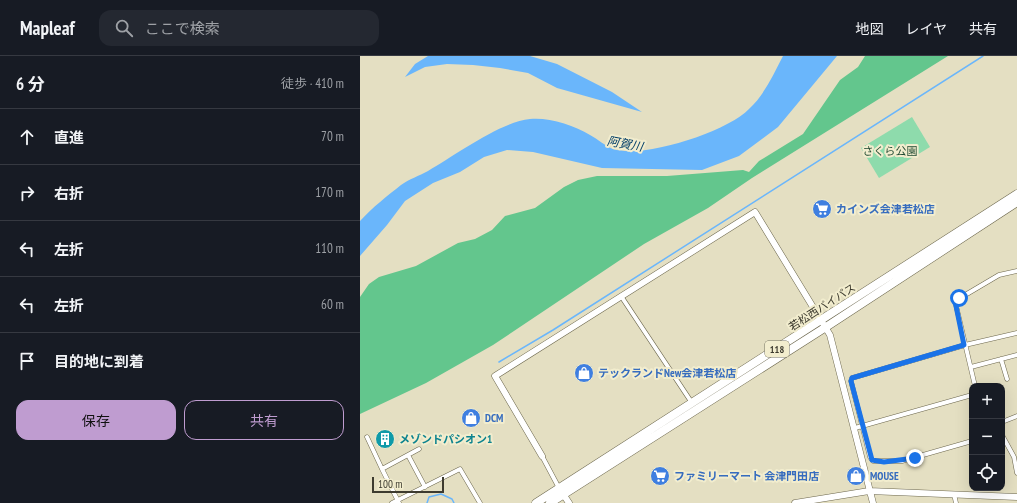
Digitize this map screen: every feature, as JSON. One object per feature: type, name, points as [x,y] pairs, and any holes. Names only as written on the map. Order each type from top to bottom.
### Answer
[{"type":"highway","name":"若松西バイパス","points":[[550,503],[562,491],[693,403],[824,324],[1017,194]]},
{"type":"highway","name":"若松西バイパス","points":[[536,503],[562,491],[1017,202]]},
{"type":"street","points":[[569,503],[495,376],[755,212],[830,335],[873,503]]},
{"type":"street","points":[[974,383],[964,345],[955,301],[999,275],[1017,271]]},
{"type":"street","points":[[621,296],[693,403]]},
{"type":"street","points":[[969,442],[902,461],[873,461],[870,457],[851,381],[852,378],[964,345],[1017,333]]},
{"type":"street","points":[[971,367],[1017,354]]},
{"type":"street","points":[[1001,359],[1007,379]]},
{"type":"street","points":[[855,428],[969,396]]},
{"type":"street","points":[[1005,421],[1017,416]]},
{"type":"street","points":[[367,437],[398,502]]},
{"type":"street","points":[[1005,440],[1016,458],[1017,472]]},
{"type":"street","points":[[382,469],[419,449]]},
{"type":"street","points":[[408,455],[425,487]]},
{"type":"street","points":[[392,503],[398,502],[460,469],[480,503]]},
{"type":"street","points":[[795,503],[870,490],[1017,497]]},
{"type":"street","points":[[954,494],[956,503]]},
{"type":"green space","points":[[865,56],[948,56],[752,178],[708,208],[644,244],[493,345],[426,383],[360,414],[360,297],[369,284],[379,277],[416,266],[458,243],[475,239],[492,230],[505,216],[535,208],[564,187],[578,180],[597,176],[667,176],[743,170],[749,172],[759,161],[803,134],[840,80],[858,67]]},
{"type":"green space","name":"さくら公園","points":[[912,117],[930,147],[879,178],[861,148]]},
{"type":"water","points":[[428,56],[530,56],[557,64],[612,92],[642,112],[557,88],[528,73],[500,68],[447,64],[425,67],[405,77],[415,64]]},
{"type":"water","points":[[783,56],[837,56],[778,127],[739,156],[702,170],[602,168],[533,152],[507,150],[484,157],[460,172],[433,183],[405,201],[387,225],[360,256],[360,221],[375,206],[404,183],[428,171],[478,140],[505,126],[518,121],[545,119],[561,122],[584,131],[613,149],[627,151],[663,147],[704,134],[738,118],[760,97]]},
{"type":"waterway","points":[[499,362],[553,330],[983,56]]},
{"type":"waterway","points":[[427,503],[429,497],[441,494],[452,499],[454,503]]},
{"type":"place","name":"カインズ会津若松店","points":[[822,209]]},
{"type":"place","name":"テックランドNew会津若松店","points":[[584,373]]},
{"type":"place","name":"DCM","points":[[471,418]]},
{"type":"place","name":"メゾンドパシオン1","points":[[385,439]]},
{"type":"place","name":"ファミリーマート 会津門田店","points":[[660,476]]},
{"type":"place","name":"MOUSE","points":[[856,476]]},
{"type":"route","points":[[915,458],[902,461],[884,462],[872,460],[851,381],[852,378],[964,345],[955,301],[959,298]]},
{"type":"water label","name":"阿賀川","points":[[625,144]]}]
